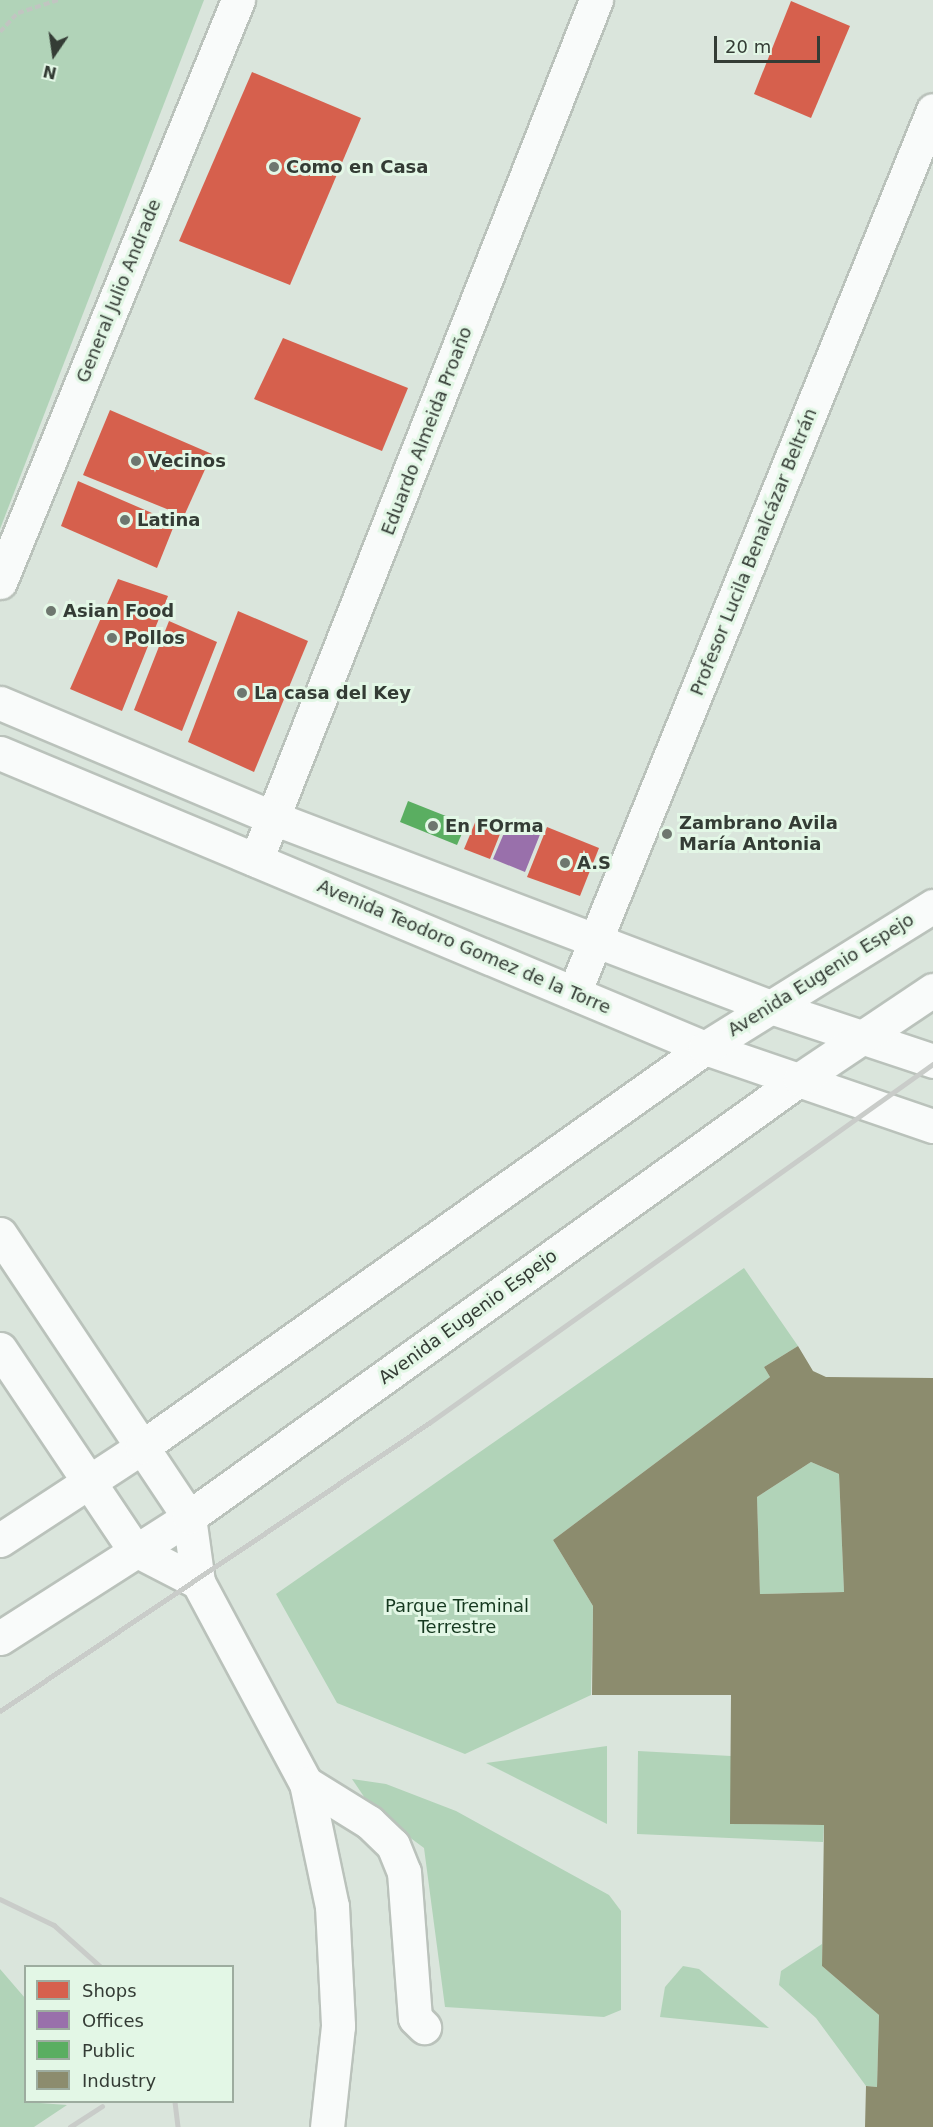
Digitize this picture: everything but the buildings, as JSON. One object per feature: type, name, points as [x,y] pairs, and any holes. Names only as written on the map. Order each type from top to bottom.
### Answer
[{"type":"main road","name":"General Julio Andrade","points":[[0,582],[238,0]]},
{"type":"main road","name":"Eduardo Almeida Proaño","points":[[256,860],[276,819],[596,0]]},
{"type":"main road","name":"Profesor Lucila Benalcázar Beltrán","points":[[574,993],[933,110]]},
{"type":"main road","points":[[0,703],[276,819],[768,1006],[933,1061]]},
{"type":"main road","name":"Avenida Teodoro Gomez de la Torre","points":[[0,753],[705,1048],[800,1078],[933,1126]]},
{"type":"main road","name":"Avenida Eugenio Espejo","points":[[0,1540],[142,1447],[705,1048],[768,1006],[933,906]]},
{"type":"main road","name":"Avenida Eugenio Espejo","points":[[0,1638],[134,1549],[189,1517],[800,1078],[864,1039],[933,990]]},
{"type":"main road","points":[[0,1234],[189,1517],[198,1582],[306,1783],[332,1906],[338,2026],[327,2127]]},
{"type":"main road","points":[[0,1349],[86,1484],[134,1549],[198,1582]]},
{"type":"main road","points":[[306,1783],[369,1822],[393,1845],[404,1872],[415,2018],[424,2027]]},
{"type":"path","points":[[0,32],[18,13],[58,0]]},
{"type":"green space","points":[[0,0],[204,0],[0,529]]},
{"type":"green space","name":"Parque Treminal Terrestre","points":[[744,1268],[798,1346],[764,1367],[770,1377],[553,1540],[593,1606],[591,1695],[465,1754],[337,1703],[276,1594]]},
{"type":"green space","points":[[811,1462],[839,1474],[844,1592],[760,1594],[757,1497]]},
{"type":"green space","points":[[607,1746],[607,1824],[486,1763]]},
{"type":"green space","points":[[638,1751],[731,1756],[731,1824],[824,1825],[823,1842],[637,1834]]},
{"type":"green space","points":[[352,1779],[386,1784],[456,1811],[609,1895],[621,1911],[621,2010],[604,2017],[445,2007],[424,1848],[373,1810]]},
{"type":"green space","points":[[822,1944],[822,1966],[879,2015],[877,2087],[866,2086],[816,2018],[779,1985],[781,1971]]},
{"type":"green space","points":[[683,1966],[699,1969],[769,2028],[660,2017],[665,1987]]},
{"type":"green space","points":[[0,1969],[24,1997],[24,2103],[67,2105],[34,2127],[0,2127]]},
{"type":"railway","points":[[0,1711],[429,1423],[933,1064]]},
{"type":"railway","points":[[0,1899],[54,1925],[99,1965]]},
{"type":"railway","points":[[175,2103],[178,2127]]},
{"type":"railway","points":[[70,2127],[102,2106]]},
{"type":"place","name":"Como en Casa","points":[[274,167]]},
{"type":"place","name":"Vecinos","points":[[136,461]]},
{"type":"place","name":"Latina","points":[[125,520]]},
{"type":"place","name":"Asian Food","points":[[51,611]]},
{"type":"place","name":"Pollos","points":[[112,638]]},
{"type":"place","name":"La casa del Key","points":[[242,693]]},
{"type":"place","name":"En FOrma","points":[[433,826]]},
{"type":"place","name":"Zambrano Avila María Antonia","points":[[667,834]]},
{"type":"place","name":"A.S","points":[[565,863]]}]
